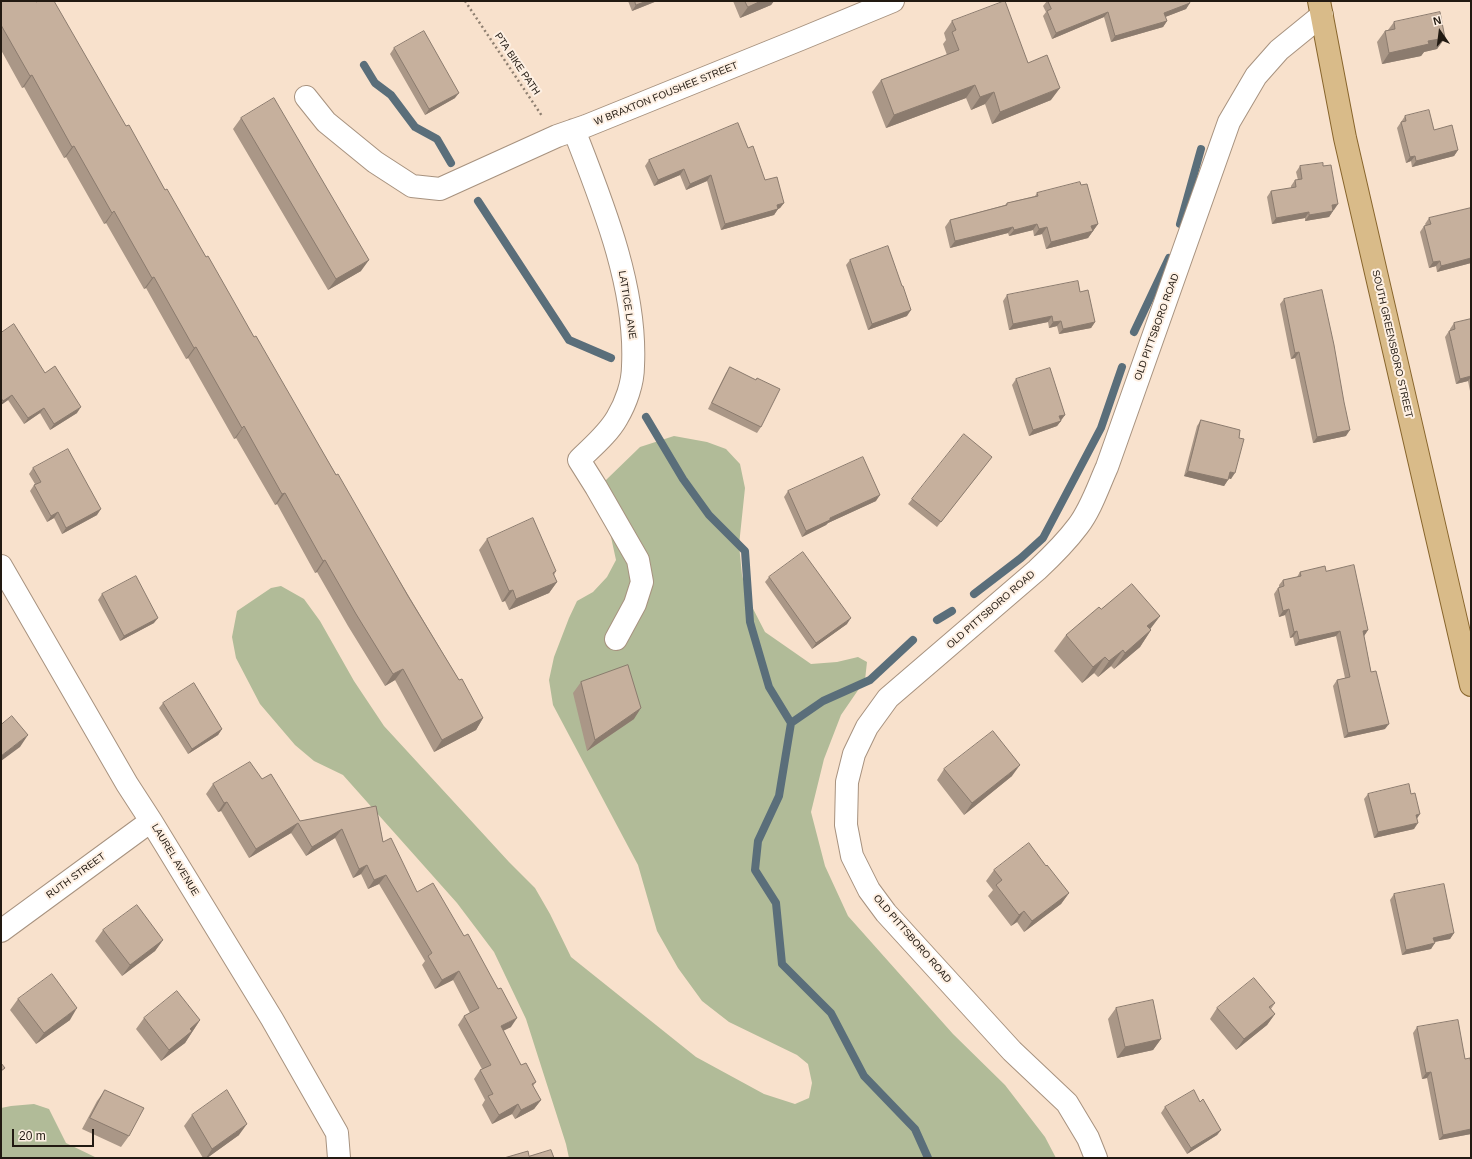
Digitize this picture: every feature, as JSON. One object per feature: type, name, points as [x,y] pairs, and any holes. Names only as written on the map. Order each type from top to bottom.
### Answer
[{"type":"main road","name":"SOUTH GREENSBORO STREET","points":[[1320,8],[1345,138],[1471,685]]},
{"type":"street","name":"W BRAXTON FOUSHEE STREET","points":[[306,97],[326,122],[375,162],[412,186],[440,189],[566,133],[801,40],[892,1]]},
{"type":"street","name":"OLD PITTSBORO ROAD","points":[[1096,1158],[1088,1138],[1067,1103],[1012,1051],[886,913],[869,890],[852,856],[846,825],[847,782],[854,754],[866,727],[888,698],[1037,570],[1057,551],[1078,525],[1094,498],[1107,467],[1229,122],[1256,76],[1320,8]]},
{"type":"street","name":"LATTICE LANE","points":[[566,133],[600,198],[622,270],[629,304],[633,337],[633,368],[625,401],[617,418],[602,437],[579,460],[638,560],[642,582],[634,604],[616,640]]},
{"type":"street","name":"LAUREL AVENUE","points":[[1,566],[127,784],[272,1019],[337,1133],[339,1158]]},
{"type":"street","name":"RUTH STREET","points":[[1,931],[151,821]]},
{"type":"path","name":"PTA BIKE PATH","points":[[465,1],[539,112],[566,133]]},
{"type":"green space","points":[[674,436],[707,442],[726,449],[740,464],[745,488],[739,545],[742,575],[748,599],[765,632],[811,664],[837,662],[858,657],[867,662],[865,680],[841,715],[824,759],[811,812],[825,866],[848,916],[953,1034],[1005,1085],[1045,1137],[1056,1158],[569,1158],[566,1144],[526,1019],[494,952],[457,903],[343,775],[314,761],[295,745],[260,704],[236,658],[232,637],[237,611],[271,588],[281,586],[304,599],[320,621],[354,681],[384,726],[509,862],[535,888],[550,914],[571,957],[696,1057],[764,1094],[795,1104],[809,1098],[812,1083],[808,1064],[797,1055],[729,1022],[702,1001],[678,968],[657,931],[638,865],[553,705],[549,680],[554,657],[569,618],[577,601],[593,592],[607,577],[616,560],[603,500],[606,480],[640,447]]},
{"type":"green space","points":[[34,1104],[49,1109],[66,1143],[97,1158],[1,1158],[1,1108]]},
{"type":"building","points":[[1,1],[54,1],[126,126],[129,125],[165,190],[167,189],[206,257],[208,256],[336,475],[338,474],[408,596],[459,680],[462,679],[483,718],[442,740],[403,669],[393,674],[325,560],[323,561],[285,493],[282,494],[244,426],[242,428],[196,347],[194,348],[154,277],[152,278],[114,211],[112,213],[74,146],[72,147],[32,75],[30,76],[1,25]]},
{"type":"building","points":[[635,1],[647,1],[636,5]]},
{"type":"building","points":[[745,1],[761,1],[748,7]]},
{"type":"building","points":[[1005,1],[1028,63],[1047,55],[1060,88],[1000,112],[994,92],[980,97],[975,85],[894,115],[881,80],[959,50],[952,32],[956,30],[952,21]]},
{"type":"building","points":[[1048,1],[1189,1],[1190,3],[1164,13],[1167,21],[1115,36],[1108,12],[1056,33],[1047,11],[1051,9]]},
{"type":"building","points":[[1440,12],[1445,38],[1428,41],[1429,44],[1389,53],[1385,31],[1395,29],[1394,22]]},
{"type":"building","points":[[424,31],[459,93],[429,109],[394,48]]},
{"type":"building","points":[[274,98],[369,260],[336,279],[241,118]]},
{"type":"building","points":[[1429,110],[1434,130],[1452,125],[1458,150],[1416,161],[1415,156],[1410,157],[1401,122],[1406,121],[1405,116]]},
{"type":"building","points":[[738,123],[748,148],[753,146],[765,180],[777,177],[784,203],[777,205],[778,209],[725,224],[711,175],[690,184],[684,169],[658,180],[649,160]]},
{"type":"building","points":[[1323,163],[1323,166],[1331,165],[1338,204],[1332,205],[1333,211],[1309,215],[1309,212],[1276,218],[1271,191],[1296,187],[1295,180],[1302,179],[1300,166]]},
{"type":"building","points":[[1080,182],[1081,185],[1087,184],[1098,224],[1091,226],[1093,231],[1051,242],[1047,227],[1039,229],[1037,224],[1014,230],[1013,227],[955,241],[950,220],[1007,205],[1007,203],[1038,196],[1037,193]]},
{"type":"building","points":[[1471,208],[1471,258],[1441,266],[1440,261],[1433,262],[1424,226],[1431,224],[1429,218]]},
{"type":"building","points":[[888,246],[911,310],[872,324],[850,260]]},
{"type":"building","points":[[1078,281],[1080,292],[1088,290],[1095,322],[1063,329],[1061,321],[1053,322],[1052,316],[1013,324],[1007,295]]},
{"type":"building","points":[[1322,290],[1350,430],[1317,437],[1299,352],[1295,353],[1284,299]]},
{"type":"building","points":[[1471,319],[1471,376],[1460,379],[1449,331],[1455,329],[1454,323]]},
{"type":"building","points":[[14,324],[45,373],[55,366],[81,407],[54,424],[44,408],[28,418],[12,395],[3,401],[1,398],[1,333]]},
{"type":"building","points":[[730,367],[756,380],[757,378],[780,389],[761,427],[712,403]]},
{"type":"building","points":[[1050,368],[1065,415],[1059,416],[1061,421],[1033,430],[1016,379]]},
{"type":"building","points":[[1201,420],[1240,430],[1239,438],[1244,439],[1235,473],[1230,472],[1228,480],[1188,471]]},
{"type":"building","points":[[964,434],[992,457],[941,522],[912,499]]},
{"type":"building","points":[[68,449],[101,509],[66,528],[58,512],[51,516],[34,485],[41,482],[33,468]]},
{"type":"building","points":[[863,457],[880,495],[806,531],[788,491]]},
{"type":"building","points":[[533,518],[556,571],[553,573],[557,582],[516,599],[513,590],[509,591],[487,539]]},
{"type":"building","points":[[803,552],[851,618],[816,643],[769,577]]},
{"type":"building","points":[[1354,565],[1368,630],[1363,631],[1371,672],[1376,671],[1389,724],[1348,733],[1337,680],[1350,677],[1340,631],[1299,640],[1297,631],[1294,632],[1289,609],[1283,611],[1278,588],[1284,586],[1283,580],[1301,576],[1300,572],[1325,566],[1326,571]]},
{"type":"building","points":[[136,576],[158,618],[124,636],[102,594]]},
{"type":"building","points":[[1132,584],[1160,616],[1147,626],[1151,630],[1125,653],[1123,650],[1109,661],[1105,657],[1093,667],[1066,635],[1099,607],[1101,609]]},
{"type":"building","points":[[628,665],[641,708],[595,740],[581,682]]},
{"type":"building","points":[[194,683],[222,729],[192,749],[163,703]]},
{"type":"building","points":[[12,716],[28,735],[1,756],[1,725]]},
{"type":"building","points":[[993,731],[1020,765],[972,803],[944,769]]},
{"type":"building","points":[[250,762],[262,779],[271,774],[300,821],[376,806],[383,842],[391,838],[417,892],[433,883],[464,936],[468,934],[498,989],[501,988],[517,1018],[501,1026],[521,1065],[526,1063],[536,1082],[532,1084],[541,1100],[521,1110],[518,1104],[499,1115],[488,1096],[493,1094],[480,1070],[491,1065],[464,1016],[479,1008],[459,971],[442,980],[428,956],[432,953],[386,875],[374,880],[367,865],[359,869],[342,829],[312,847],[298,823],[256,849],[227,802],[224,803],[213,784]]},
{"type":"building","points":[[1409,784],[1411,794],[1415,793],[1420,814],[1416,815],[1418,823],[1378,832],[1368,794]]},
{"type":"building","points":[[1029,843],[1069,893],[1032,921],[1024,911],[1019,915],[996,885],[1002,880],[994,870]]},
{"type":"building","points":[[1444,884],[1454,933],[1433,938],[1435,943],[1406,950],[1394,894]]},
{"type":"building","points":[[137,905],[163,940],[130,965],[103,930]]},
{"type":"building","points":[[52,974],[77,1008],[44,1033],[18,999]]},
{"type":"building","points":[[1254,978],[1275,1003],[1269,1007],[1275,1014],[1244,1039],[1217,1008]]},
{"type":"building","points":[[177,991],[200,1020],[190,1029],[192,1031],[169,1050],[144,1018]]},
{"type":"building","points":[[1153,1000],[1161,1039],[1125,1047],[1116,1008]]},
{"type":"building","points":[[1458,1020],[1465,1059],[1470,1058],[1471,1064],[1471,1129],[1443,1135],[1431,1072],[1426,1073],[1417,1027]]},
{"type":"building","points":[[1,1063],[5,1068],[1,1071]]},
{"type":"building","points":[[105,1090],[144,1108],[129,1136],[90,1118]]},
{"type":"building","points":[[227,1090],[247,1124],[212,1149],[192,1115]]},
{"type":"building","points":[[1194,1090],[1200,1102],[1203,1099],[1221,1130],[1191,1148],[1165,1107]]},
{"type":"building","points":[[551,1150],[554,1158],[504,1158],[528,1151],[529,1156]]},
{"type":"waterway","points":[[364,65],[375,83],[391,95],[415,127],[437,139],[451,163]]},
{"type":"waterway","points":[[1180,224],[1201,149]]},
{"type":"waterway","points":[[478,201],[569,340],[611,358]]},
{"type":"waterway","points":[[1134,332],[1169,258]]},
{"type":"waterway","points":[[974,594],[1021,558],[1043,538],[1101,428],[1122,367]]},
{"type":"waterway","points":[[646,417],[683,479],[709,515],[745,551],[750,622],[769,687],[791,723],[779,796],[758,841],[755,870],[776,903],[782,964],[831,1013],[864,1076],[915,1129],[928,1158]]},
{"type":"waterway","points":[[937,620],[952,611]]},
{"type":"waterway","points":[[791,723],[823,701],[870,680],[913,640]]}]
